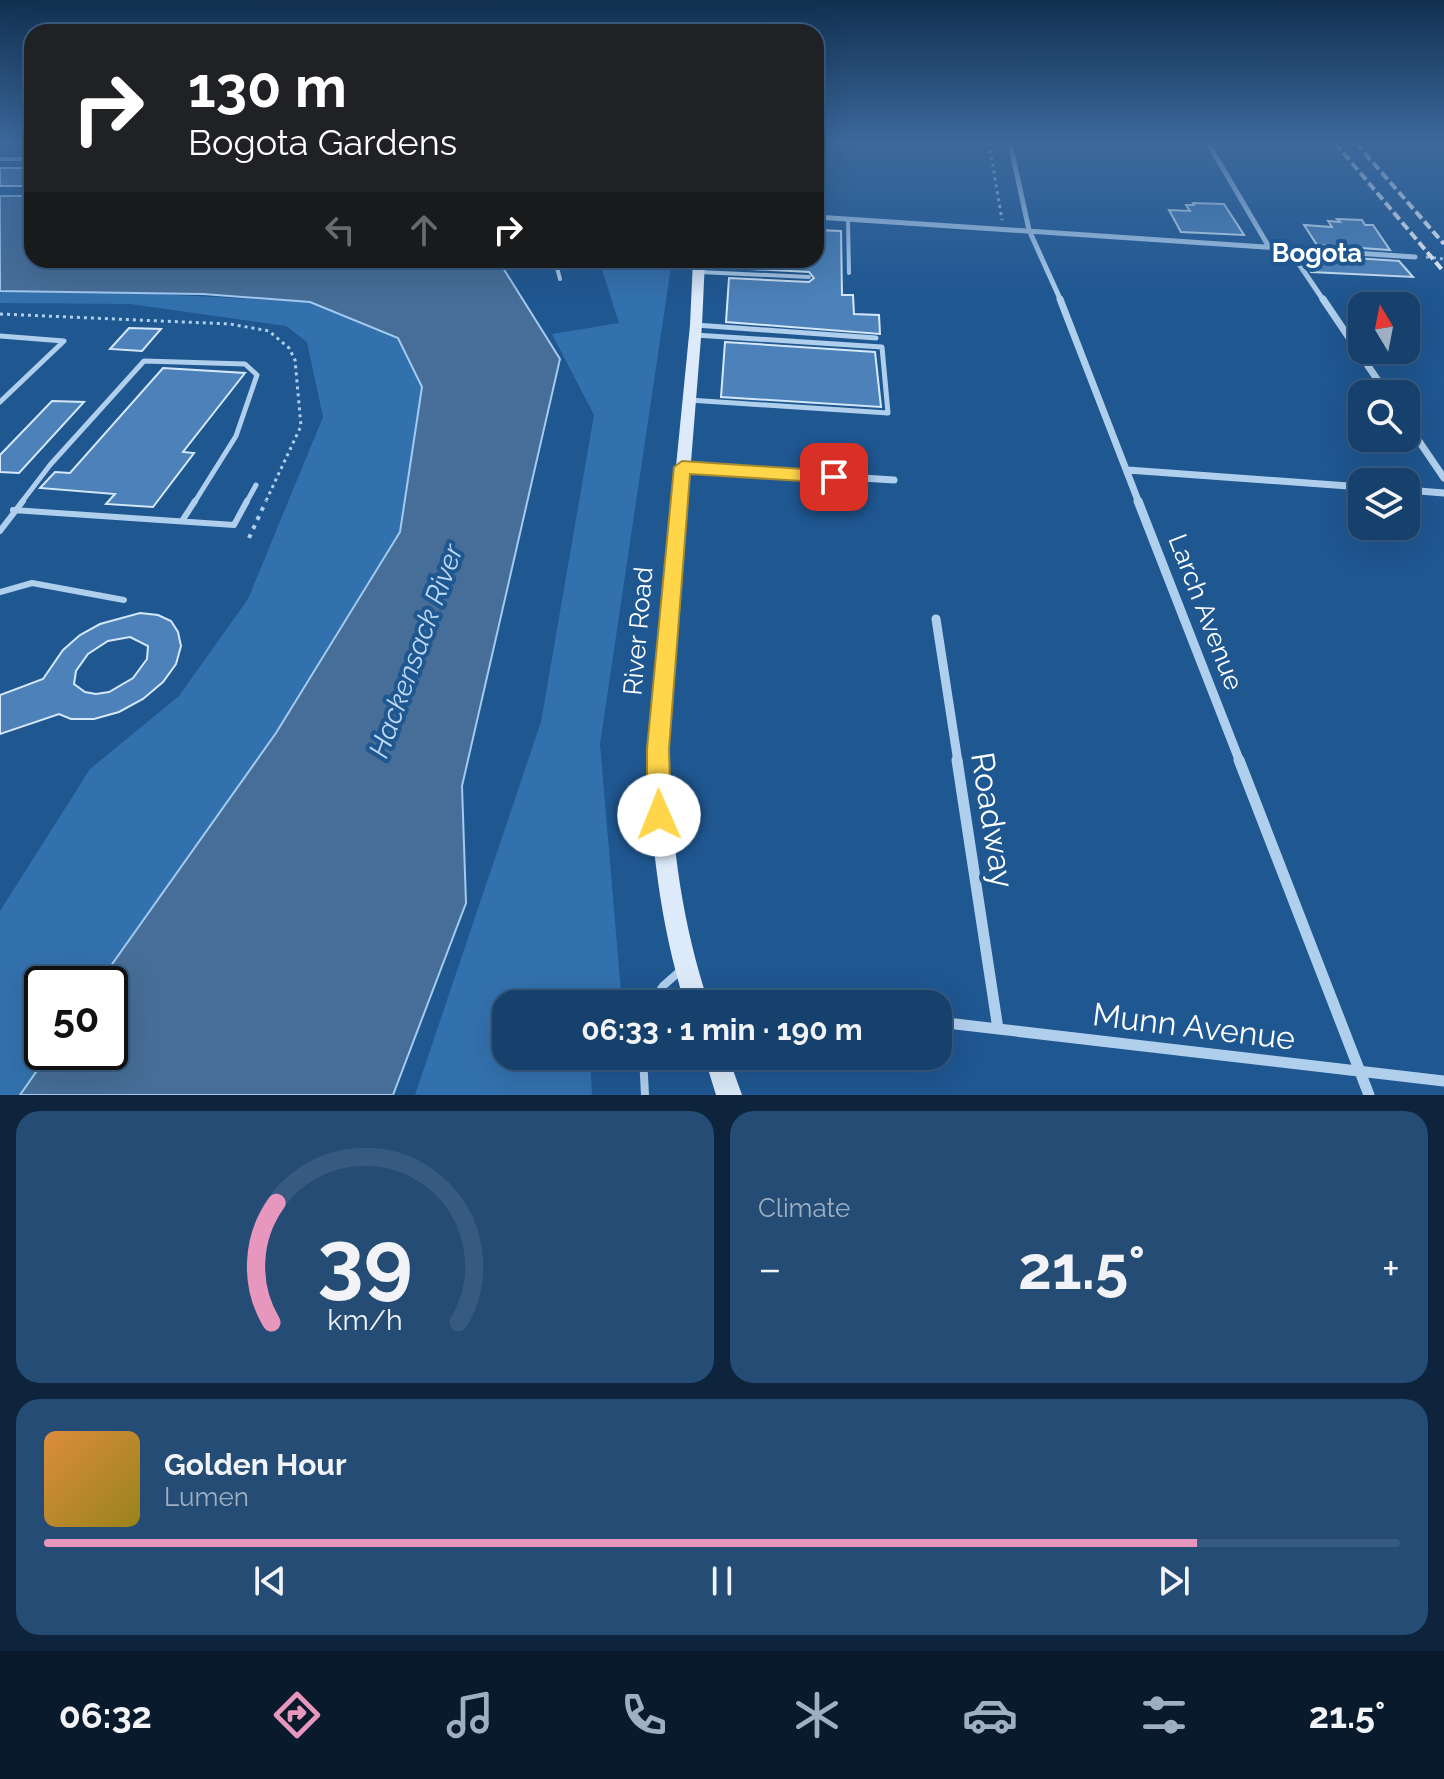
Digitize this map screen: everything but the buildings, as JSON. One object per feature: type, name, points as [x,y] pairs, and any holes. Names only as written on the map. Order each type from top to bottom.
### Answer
[{"type":"main road","name":"River Road","points":[[692,990],[668,888],[659,815],[658,762],[699,268]]},
{"type":"main road","points":[[721,1070],[729,1095]]},
{"type":"street","name":"Larch Avenue","points":[[1021,194],[1029,230],[1044,258],[1128,470],[1369,1095]]},
{"type":"street","points":[[1238,194],[1269,247]]},
{"type":"street","points":[[824,218],[1415,257]]},
{"type":"street","points":[[1288,248],[1378,380]]},
{"type":"street","points":[[1420,443],[1444,478]]},
{"type":"street","points":[[682,467],[894,480]]},
{"type":"street","points":[[1128,470],[1348,486]]},
{"type":"street","points":[[1420,491],[1444,493]]},
{"type":"street","name":"Roadway","points":[[936,619],[998,1029]]},
{"type":"street","name":"Munn Avenue","points":[[952,1024],[1444,1081]]},
{"type":"lane","points":[[848,219],[849,273]]},
{"type":"lane","points":[[557,268],[560,279]]},
{"type":"lane","points":[[719,268],[809,277]]},
{"type":"lane","points":[[696,330],[876,338]]},
{"type":"lane","points":[[689,400],[888,413],[882,347],[696,330]]},
{"type":"lane","points":[[0,336],[64,341],[0,402]]},
{"type":"lane","points":[[0,531],[13,510],[144,361],[245,364],[257,375],[236,436],[182,521]]},
{"type":"lane","points":[[13,510],[234,525],[256,485]]},
{"type":"lane","points":[[0,592],[32,583],[124,600]]},
{"type":"lane","points":[[660,990],[686,967]]},
{"type":"lane","points":[[644,1070],[645,1095]]},
{"type":"path","points":[[997,194],[1002,224]]},
{"type":"path","points":[[1432,258],[1444,259]]},
{"type":"shaded area","points":[[602,268],[671,268],[600,744],[621,990],[492,990],[492,1070],[591,1070],[592,1095],[415,1095],[541,722],[594,415],[552,334],[619,323]]},
{"type":"shaded area","points":[[84,290],[310,302],[398,338],[422,387],[400,532],[276,733],[111,966],[24,966],[24,1070],[37,1070],[20,1095],[0,1095],[0,911],[90,769],[179,696],[248,599],[323,417],[307,342],[286,326],[130,304],[0,303],[0,291]]},
{"type":"water","name":"Hackensack River","points":[[0,196],[24,196],[24,268],[503,268],[560,359],[462,786],[466,903],[393,1095],[20,1095],[37,1070],[128,1070],[128,966],[111,966],[276,733],[400,532],[422,387],[398,338],[310,302],[203,294],[0,291]]},
{"type":"railway","points":[[1378,194],[1444,272]]},
{"type":"railway","points":[[1401,194],[1444,244]]},
{"type":"district","name":"Bogota","points":[[1317,253]]},
{"type":"route","points":[[659,815],[658,749],[682,467],[834,477]]}]
